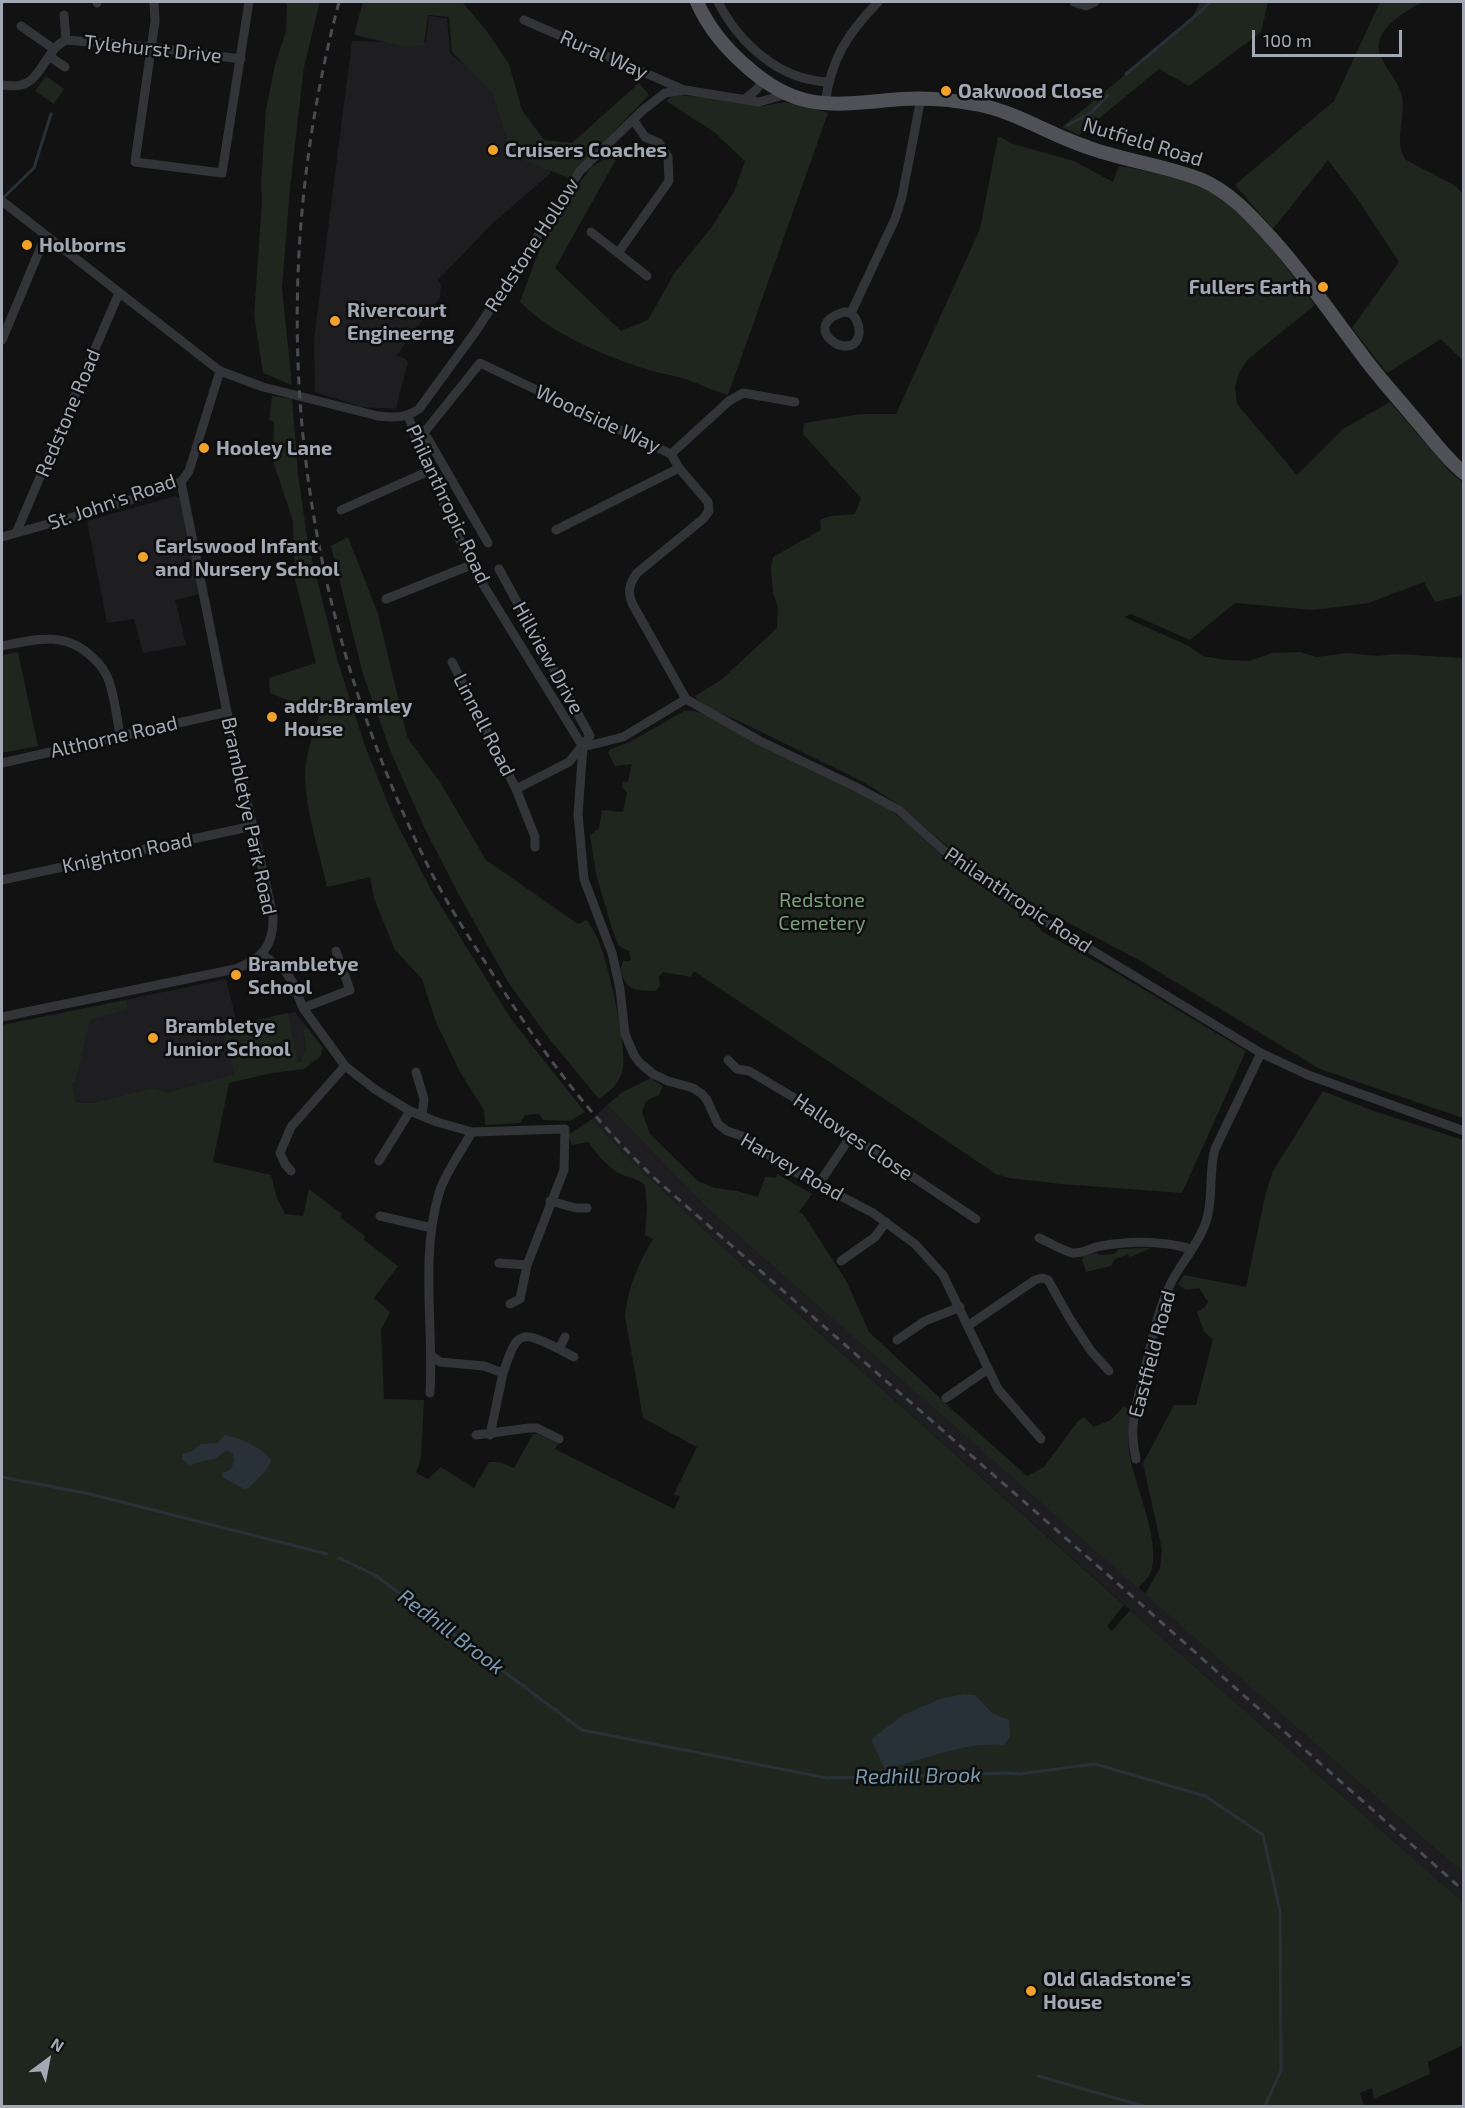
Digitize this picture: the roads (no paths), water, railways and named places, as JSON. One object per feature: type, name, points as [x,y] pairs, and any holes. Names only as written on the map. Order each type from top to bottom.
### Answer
[{"type":"main road","name":"Nutfield Road","points":[[697,2],[732,55],[763,81],[804,101],[825,104],[921,98],[960,101],[1003,111],[1085,147],[1179,172],[1216,188],[1234,200],[1289,258],[1322,298],[1379,376],[1464,473]]},
{"type":"street","points":[[154,2],[155,21],[135,162],[222,173],[249,2]]},
{"type":"street","points":[[718,2],[736,32],[771,62],[791,75],[810,81],[828,82]]},
{"type":"street","points":[[825,104],[828,82],[835,61],[848,37],[878,2]]},
{"type":"street","points":[[1074,2],[1086,6],[1095,2]]},
{"type":"street","name":"Tylehurst Drive","points":[[64,15],[66,40]]},
{"type":"street","name":"Rural Way","points":[[524,20],[685,90]]},
{"type":"street","name":"Tylehurst Drive","points":[[21,26],[65,67]]},
{"type":"street","name":"Tylehurst Drive","points":[[2,85],[24,85],[34,78],[52,53],[66,40],[150,47],[241,59]]},
{"type":"street","points":[[745,99],[763,81]]},
{"type":"street","name":"Redstone Hollow","points":[[408,416],[419,409],[476,331],[580,171],[643,110],[665,93],[685,90],[759,102],[787,94]]},
{"type":"street","points":[[851,313],[902,197],[921,98]]},
{"type":"street","points":[[618,253],[669,181],[668,158],[659,143],[645,137],[634,121]]},
{"type":"street","points":[[3,202],[219,371]]},
{"type":"street","points":[[591,232],[647,276]]},
{"type":"street","points":[[2,340],[45,237]]},
{"type":"street","name":"Redstone Road","points":[[16,533],[119,294]]},
{"type":"street","name":"Woodside Way","points":[[420,436],[480,363],[671,454],[729,401],[743,393],[795,402]]},
{"type":"street","name":"Philanthropic Road","points":[[219,371],[263,387],[335,406],[378,416],[396,418],[408,416],[420,436],[429,471],[471,565],[583,747]]},
{"type":"street","name":"St. John's Road","points":[[2,537],[112,506],[181,482],[189,471],[219,371]]},
{"type":"street","points":[[420,436],[428,439],[488,543]]},
{"type":"street","points":[[583,747],[623,737],[686,699],[629,594],[631,582],[637,573],[707,515],[710,506],[679,468],[671,454]]},
{"type":"street","points":[[556,530],[679,468]]},
{"type":"street","points":[[341,510],[429,471]]},
{"type":"street","name":"Brambletye Park Road","points":[[181,482],[227,712],[273,916],[270,940],[262,954]]},
{"type":"street","points":[[386,598],[471,565]]},
{"type":"street","name":"Hillview Drive","points":[[499,569],[590,736],[583,747]]},
{"type":"street","points":[[2,646],[33,640],[59,639],[83,648],[99,664],[109,679],[120,736]]},
{"type":"street","name":"Linnell Road","points":[[452,662],[516,789],[536,837],[535,847]]},
{"type":"street","name":"Philanthropic Road","points":[[686,699],[760,741],[899,810],[962,867],[1052,926],[1261,1053],[1308,1076],[1464,1131]]},
{"type":"street","name":"Althorne Road","points":[[2,763],[227,712]]},
{"type":"street","name":"Linnell Road","points":[[516,789],[569,762],[583,747]]},
{"type":"street","name":"Harvey Road","points":[[583,747],[578,814],[584,879],[612,953],[620,989],[625,1034],[634,1055],[653,1074],[693,1088],[707,1100],[718,1124],[727,1131],[756,1144],[789,1169],[886,1222],[915,1244],[943,1275],[998,1389],[1041,1439]]},
{"type":"street","name":"Knighton Road","points":[[2,880],[253,826]]},
{"type":"street","points":[[303,1008],[350,990],[336,951]]},
{"type":"street","points":[[2,1017],[235,969],[249,964],[262,954],[285,971],[293,983],[303,1008],[345,1066],[376,1090],[410,1111],[472,1132],[565,1129],[564,1170],[527,1265],[520,1299],[510,1304]]},
{"type":"street","name":"Eastfield Road","points":[[1136,1460],[1132,1429],[1151,1346],[1166,1295],[1207,1221],[1210,1204],[1211,1161],[1261,1053]]},
{"type":"street","name":"Hallowes Close","points":[[728,1060],[737,1069],[749,1071],[766,1080],[976,1219]]},
{"type":"street","points":[[291,1171],[280,1154],[291,1127],[345,1066]]},
{"type":"street","points":[[416,1072],[424,1099],[422,1116]]},
{"type":"street","points":[[379,1161],[410,1111]]},
{"type":"street","points":[[430,1394],[432,1356],[429,1344],[429,1307],[432,1228],[440,1191],[472,1132]]},
{"type":"street","points":[[818,1185],[851,1136]]},
{"type":"street","points":[[550,1201],[576,1208],[587,1208]]},
{"type":"street","points":[[380,1216],[432,1228]]},
{"type":"street","points":[[841,1261],[875,1237],[886,1222]]},
{"type":"street","points":[[1039,1238],[1073,1253],[1101,1246],[1156,1243],[1191,1249]]},
{"type":"street","points":[[499,1263],[527,1265]]},
{"type":"street","points":[[969,1325],[1035,1280],[1042,1278],[1048,1280],[1091,1351],[1109,1371]]},
{"type":"street","points":[[897,1340],[925,1321],[960,1307]]},
{"type":"street","points":[[490,1434],[503,1374],[513,1346],[518,1339],[526,1336],[537,1338],[574,1357]]},
{"type":"street","points":[[558,1349],[564,1337]]},
{"type":"street","points":[[432,1356],[440,1362],[484,1366],[503,1374]]},
{"type":"street","points":[[946,1398],[987,1369]]},
{"type":"street","points":[[476,1435],[537,1428],[559,1439]]},
{"type":"waterway","points":[[1126,74],[1210,2]]},
{"type":"waterway","points":[[1068,125],[1092,112],[1108,95]]},
{"type":"waterway","name":"Redhill Brook","points":[[3,198],[34,168],[51,114]]},
{"type":"waterway","name":"Redhill Brook","points":[[2,1477],[90,1494],[327,1554]]},
{"type":"waterway","name":"Redhill Brook","points":[[339,1558],[375,1575],[582,1730],[827,1778],[1020,1774],[1095,1764],[1205,1796],[1263,1835],[1280,1911],[1281,2070],[1265,2106]]},
{"type":"waterway","points":[[1038,2076],[1143,2106]]},
{"type":"railway","points":[[339,2],[315,113],[301,223],[297,333],[304,442],[320,550],[346,657],[382,762],[428,866],[471,941],[559,1071],[591,1111],[652,1176],[1125,1590],[1464,1891]]},
{"type":"place","name":"Oakwood Close","points":[[946,91]]},
{"type":"place","name":"Cruisers Coaches","points":[[493,150]]},
{"type":"place","name":"Holborns","points":[[27,245]]},
{"type":"place","name":"Fullers Earth","points":[[1323,287]]},
{"type":"place","name":"Rivercourt Engineerng","points":[[335,321]]},
{"type":"place","name":"Hooley Lane","points":[[204,448]]},
{"type":"place","name":"Earlswood Infant and Nursery School","points":[[143,557]]},
{"type":"place","name":"addr:Bramley House","points":[[272,717]]},
{"type":"place","name":"Brambletye School","points":[[236,975]]},
{"type":"place","name":"Brambletye Junior School","points":[[153,1038]]},
{"type":"place","name":"Old Gladstone's House","points":[[1031,1991]]},
{"type":"park label","name":"Redstone Cemetery","points":[[822,912]]}]
